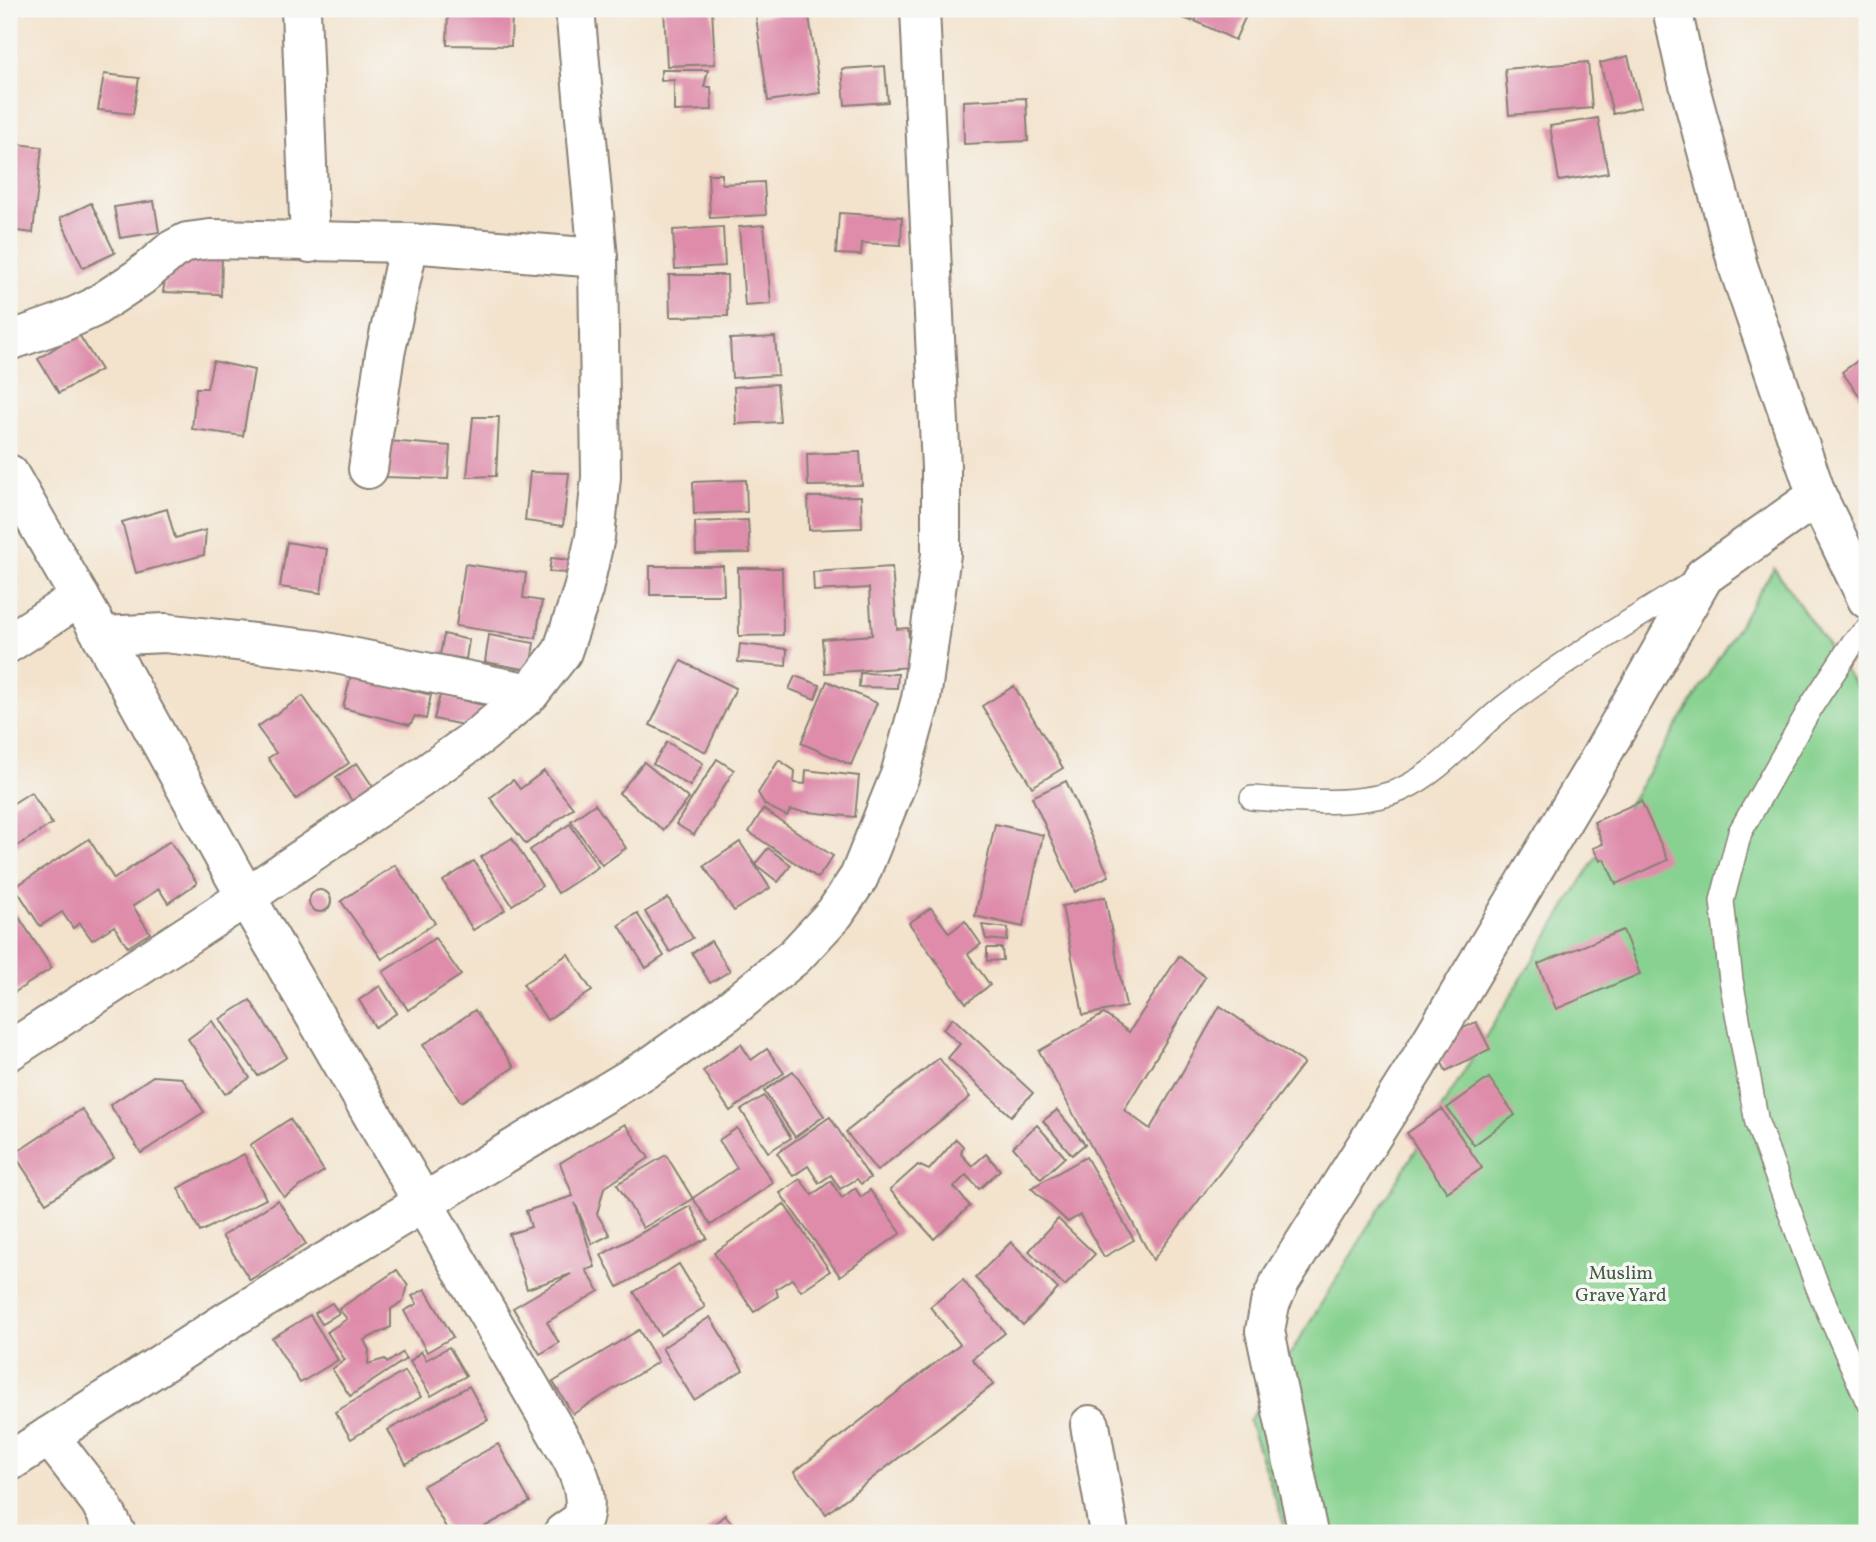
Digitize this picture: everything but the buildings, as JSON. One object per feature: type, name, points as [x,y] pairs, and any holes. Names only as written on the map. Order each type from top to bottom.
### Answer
[{"type":"street","points":[[301,9],[310,243]]},
{"type":"street","points":[[9,1051],[246,897],[482,734],[530,693],[562,652],[583,590],[595,537],[601,477],[598,258],[575,9]]},
{"type":"street","points":[[9,1462],[233,1318],[654,1064],[726,1013],[795,956],[835,913],[859,877],[900,775],[921,699],[941,554],[941,454],[920,9]]},
{"type":"street","points":[[1672,9],[1686,73],[1738,266],[1817,496],[1867,599]]},
{"type":"street","points":[[9,341],[93,308],[187,242],[210,239],[409,243],[598,258]]},
{"type":"street","points":[[368,469],[385,354],[409,243]]},
{"type":"street","points":[[9,474],[246,897],[573,1461],[583,1483],[587,1505],[583,1519],[563,1533]]},
{"type":"street","points":[[1308,1533],[1265,1331],[1270,1304],[1281,1280],[1445,1019],[1704,576],[1817,496]]},
{"type":"street","points":[[9,643],[80,597]]},
{"type":"street","points":[[102,636],[165,633],[316,650],[530,693]]},
{"type":"street","points":[[1090,1425],[1109,1533]]},
{"type":"street","points":[[49,1436],[100,1502],[116,1533]]},
{"type":"lane","points":[[1252,799],[1355,801],[1399,790],[1442,763],[1503,709],[1597,641],[1704,576]]},
{"type":"lane","points":[[1867,630],[1853,643],[1812,705],[1740,832],[1722,901],[1731,980],[1757,1122],[1818,1288],[1867,1401]]},
{"type":"green space","name":"Muslim Grave Yard","points":[[1774,568],[1867,702],[1867,1533],[1287,1533],[1249,1421]]}]
